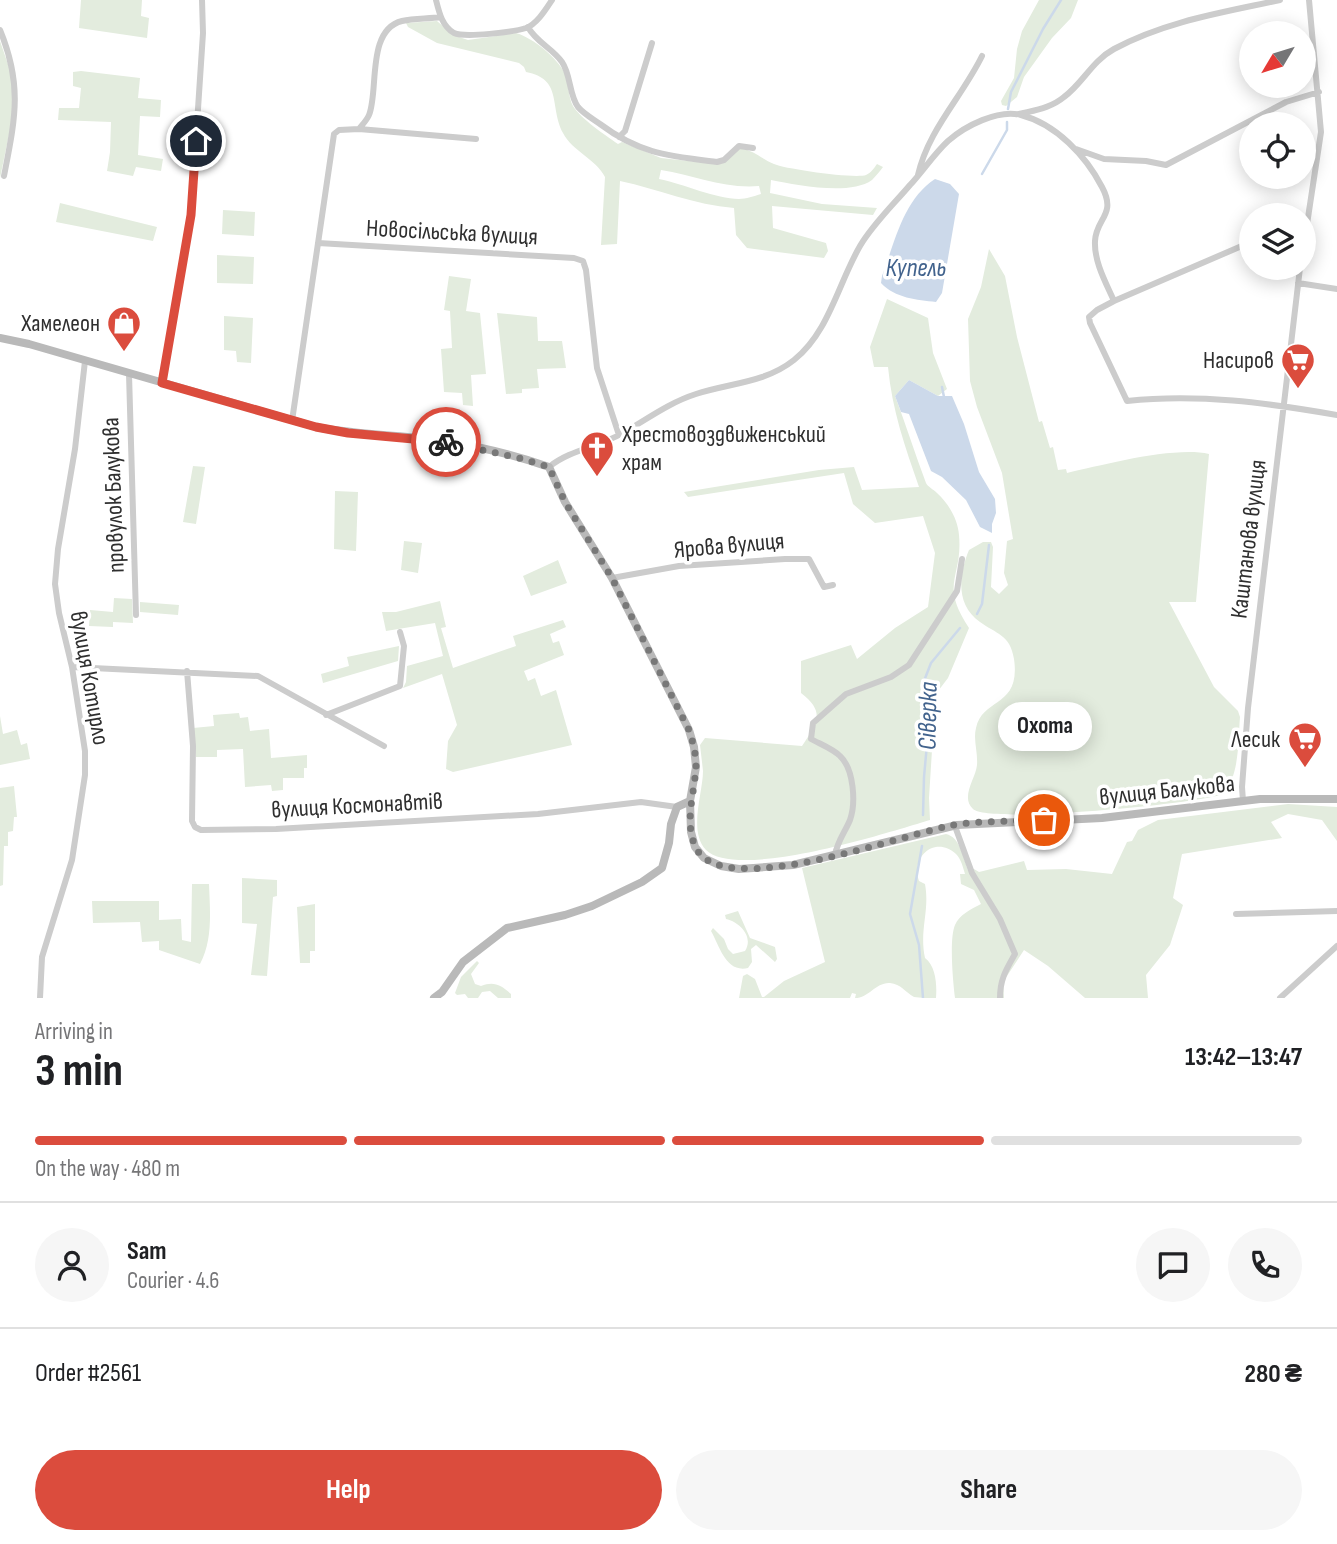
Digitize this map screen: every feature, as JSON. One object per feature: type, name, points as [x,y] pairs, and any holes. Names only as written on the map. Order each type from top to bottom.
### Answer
[{"type":"main road","points":[[0,338],[29,344],[292,421],[348,433],[442,441],[549,467]]},
{"type":"main road","name":"вулиця Балукова","points":[[549,467],[565,502],[612,578],[689,730],[696,767],[690,801],[691,832],[695,847],[704,858],[721,866],[738,869],[793,865],[957,825],[1102,818],[1282,798],[1337,799]]},
{"type":"main road","points":[[434,998],[441,995],[463,962],[508,929],[592,906],[642,882],[662,868],[677,807],[690,801]]},
{"type":"street","points":[[162,383],[191,215],[204,33],[202,0]]},
{"type":"street","points":[[436,0],[447,27],[463,36],[528,27],[552,0]]},
{"type":"street","points":[[549,467],[564,457],[619,435],[676,401],[760,379],[776,373],[794,360],[820,331],[861,244],[938,151],[961,132],[991,118],[1046,108],[1064,97],[1095,62],[1115,49],[1189,20],[1280,0]]},
{"type":"street","points":[[1309,0],[1321,132],[1309,203]]},
{"type":"street","points":[[359,129],[370,114],[378,51],[388,31],[401,21],[441,17]]},
{"type":"street","points":[[528,27],[534,38],[560,59],[568,73],[577,105],[619,137],[661,156],[716,162],[724,160],[739,146],[753,148]]},
{"type":"street","points":[[0,30],[9,53],[16,94],[16,116],[4,176]]},
{"type":"street","points":[[619,137],[625,131],[652,43]]},
{"type":"street","points":[[917,177],[923,154],[982,56]]},
{"type":"street","points":[[1074,148],[1104,159],[1166,165],[1286,102],[1319,92]]},
{"type":"street","points":[[1019,114],[1044,125],[1074,148],[1094,173],[1108,202],[1108,212],[1095,240],[1101,272],[1114,302]]},
{"type":"street","points":[[292,421],[334,134],[339,130],[359,129],[476,139]]},
{"type":"street","name":"Новосільська вулиця","points":[[318,243],[574,258],[583,261],[597,368],[619,435]]},
{"type":"street","points":[[1239,247],[1114,302],[1089,317],[1127,401],[1214,398],[1284,405],[1337,415]]},
{"type":"street","name":"Каштанова вулиця","points":[[1243,801],[1248,708],[1298,280]]},
{"type":"street","points":[[1298,283],[1337,289]]},
{"type":"street","name":"вулиця Котирло","points":[[40,998],[42,957],[72,860],[85,775],[85,751],[72,667],[55,584],[85,361]]},
{"type":"street","name":"провулок Балукова","points":[[129,374],[135,615]]},
{"type":"street","name":"Ярова вулиця","points":[[612,578],[680,566],[809,559],[824,587],[833,586]]},
{"type":"street","points":[[835,856],[836,847],[850,818],[853,795],[848,771],[841,756],[811,739],[813,723],[846,694],[891,677],[909,665],[957,591],[962,559]]},
{"type":"street","points":[[326,715],[400,686],[404,646],[400,632]]},
{"type":"street","points":[[72,667],[258,676],[384,746]]},
{"type":"street","name":"вулиця Космонавтів","points":[[187,671],[193,746],[192,821],[195,827],[201,830],[276,829],[513,816],[641,802],[677,807]]},
{"type":"street","points":[[957,825],[956,829],[972,873],[1000,919],[1015,954],[1000,983],[1000,998]]},
{"type":"street","points":[[1236,914],[1337,911]]},
{"type":"street","points":[[1280,998],[1337,946]]},
{"type":"shaded area","points":[[81,0],[142,0],[141,16],[149,18],[147,38],[79,28]]},
{"type":"shaded area","points":[[1039,0],[1078,0],[1071,18],[1052,38],[1024,77],[1017,97],[1006,106],[1002,105],[1001,101],[1014,78],[1022,31]]},
{"type":"shaded area","points":[[437,21],[453,35],[468,40],[516,33],[530,39],[544,49],[561,68],[573,106],[587,121],[618,144],[622,142],[661,158],[716,164],[725,162],[740,148],[781,166],[849,176],[866,175],[877,164],[883,167],[872,180],[862,185],[823,188],[771,180],[770,193],[822,204],[877,208],[873,215],[772,206],[773,228],[826,243],[828,251],[824,258],[747,248],[736,235],[734,208],[705,204],[620,181],[617,244],[601,245],[605,177],[563,133],[553,95],[545,81],[526,72],[519,63],[437,43],[408,27],[406,23]],"holes":[[[661,170],[721,184],[759,186],[761,194],[739,199],[710,194],[659,179]]]},
{"type":"shaded area","points":[[0,41],[12,76],[12,120],[0,178]]},
{"type":"shaded area","points":[[73,72],[140,78],[138,98],[161,100],[160,117],[140,116],[138,155],[163,159],[161,171],[136,167],[133,176],[107,171],[111,122],[58,120],[59,108],[79,108],[81,88],[73,86]]},
{"type":"shaded area","points":[[60,203],[157,227],[153,241],[56,222]]},
{"type":"shaded area","points":[[223,210],[255,212],[254,236],[222,234]]},
{"type":"shaded area","points":[[989,249],[1005,276],[1017,337],[1039,422],[1042,421],[1050,448],[1053,447],[1058,470],[1066,469],[1067,473],[1158,454],[1209,454],[1196,602],[1169,602],[1214,687],[1238,711],[1240,717],[1235,771],[1227,789],[1220,795],[1134,807],[1051,814],[987,813],[973,809],[969,804],[968,793],[977,765],[976,728],[986,711],[1007,694],[1015,675],[1012,651],[1006,639],[972,615],[966,607],[961,589],[969,550],[983,542],[991,542],[991,587],[999,594],[1008,585],[1004,573],[1007,541],[1013,539],[1002,473],[970,381],[968,319],[981,287]]},
{"type":"shaded area","points":[[217,255],[254,257],[253,284],[217,283]]},
{"type":"shaded area","points":[[449,276],[471,279],[466,311],[480,313],[486,374],[471,375],[473,406],[463,405],[462,393],[444,392],[441,349],[452,348],[450,311],[444,310]]},
{"type":"shaded area","points":[[887,299],[928,318],[933,353],[947,389],[938,396],[909,380],[895,396],[926,483],[945,502],[957,524],[959,549],[954,581],[955,601],[969,628],[948,678],[929,707],[932,750],[930,820],[815,851],[749,860],[723,858],[706,850],[698,833],[703,771],[700,745],[705,738],[802,746],[817,719],[814,707],[801,693],[801,661],[851,645],[857,659],[895,628],[928,607],[935,553],[923,516],[875,523],[853,504],[844,473],[688,497],[684,492],[819,470],[854,467],[862,490],[919,487],[896,413],[888,367],[874,367],[870,347]]},
{"type":"shaded area","points":[[497,313],[537,317],[538,341],[562,341],[566,368],[537,369],[539,388],[506,394]]},
{"type":"shaded area","points":[[224,316],[253,318],[251,363],[237,362],[236,351],[224,350]]},
{"type":"shaded area","points":[[193,466],[205,467],[196,524],[183,522]]},
{"type":"shaded area","points":[[335,491],[358,492],[356,551],[334,549]]},
{"type":"shaded area","points":[[404,541],[422,543],[418,573],[401,570]]},
{"type":"shaded area","points":[[558,560],[567,583],[531,596],[523,576]]},
{"type":"shaded area","points":[[114,598],[132,599],[133,623],[113,622],[113,627],[89,626],[90,610],[113,612]]},
{"type":"shaded area","points":[[440,601],[446,627],[441,628],[453,668],[516,646],[513,636],[563,620],[566,627],[550,634],[553,643],[559,641],[564,655],[524,671],[528,681],[535,678],[541,696],[556,690],[572,745],[453,772],[446,769],[448,741],[457,725],[442,674],[403,688],[407,666],[443,656],[435,623],[386,631],[382,612],[396,612]]},
{"type":"shaded area","points":[[140,602],[179,605],[178,615],[140,612]]},
{"type":"shaded area","points":[[399,646],[398,661],[323,683],[321,674],[349,666],[347,657]]},
{"type":"shaded area","points":[[239,713],[240,718],[248,717],[250,731],[269,729],[271,758],[307,755],[304,778],[283,778],[283,790],[272,791],[271,785],[245,787],[243,749],[217,750],[217,757],[196,757],[193,728],[214,726],[213,715]]},
{"type":"shaded area","points":[[0,716],[3,734],[17,730],[21,745],[27,743],[30,759],[0,765]]},
{"type":"shaded area","points":[[14,786],[17,817],[14,817],[13,831],[8,832],[8,846],[4,846],[3,885],[0,886],[0,788]]},
{"type":"shaded area","points":[[1288,804],[1337,807],[1337,841],[1322,820],[1288,814],[1271,822],[1282,838],[1182,854],[1173,898],[1183,905],[1170,945],[1146,975],[1148,998],[1085,998],[1048,966],[1024,950],[1003,982],[1004,998],[955,998],[953,931],[959,918],[981,904],[974,890],[961,884],[960,874],[965,874],[958,856],[941,847],[933,848],[921,856],[917,872],[919,881],[925,884],[923,948],[925,958],[932,966],[935,976],[936,998],[914,997],[894,984],[885,983],[864,996],[855,998],[856,994],[852,993],[850,998],[739,998],[743,976],[747,974],[755,979],[764,997],[784,981],[825,962],[802,868],[946,834],[958,843],[968,870],[979,872],[1024,861],[1027,870],[1066,869],[1112,874],[1127,842],[1132,841],[1138,830],[1158,820]]},
{"type":"shaded area","points":[[242,878],[277,880],[277,896],[273,897],[267,976],[251,975],[257,924],[242,923]]},
{"type":"shaded area","points":[[192,884],[209,884],[209,935],[200,964],[159,950],[159,941],[142,942],[140,922],[93,923],[92,901],[159,901],[159,920],[181,919],[182,940],[191,942]]},
{"type":"shaded area","points":[[315,904],[315,951],[310,951],[310,963],[300,963],[297,907]]},
{"type":"shaded area","points":[[738,911],[750,938],[775,947],[775,962],[756,945],[751,949],[752,962],[748,968],[740,969],[729,963],[711,931],[713,928],[724,939],[733,954],[745,951],[747,936],[736,923],[726,919],[725,915]]},
{"type":"shaded area","points":[[477,961],[479,963],[471,974],[475,984],[497,985],[511,994],[511,998],[498,998],[490,991],[482,992],[478,998],[468,998],[465,994],[455,993],[461,977]]},
{"type":"water","name":"Купель","points":[[935,179],[950,184],[959,194],[942,293],[936,302],[900,295],[881,283],[901,223],[915,198]]},
{"type":"water","points":[[909,380],[938,396],[952,396],[979,472],[995,499],[996,513],[992,533],[980,527],[966,500],[942,477],[931,471],[909,414],[901,412],[895,396]]},
{"type":"waterway","name":"Сіверка","points":[[1008,109],[1011,92],[1061,0]]},
{"type":"waterway","name":"Сіверка","points":[[982,174],[1007,130],[1007,122]]},
{"type":"waterway","name":"Сіверка","points":[[942,387],[944,397]]},
{"type":"waterway","name":"Сіверка","points":[[977,614],[982,604],[989,545]]},
{"type":"waterway","name":"Сіверка","points":[[923,815],[928,733],[924,681],[931,663],[960,628]]},
{"type":"waterway","name":"Сіверка","points":[[922,846],[910,914],[919,945],[923,998]]},
{"type":"way so far","points":[[446,442],[549,467],[565,502],[612,578],[689,730],[696,767],[690,801],[691,832],[695,847],[704,858],[721,866],[738,869],[793,865],[957,825],[1044,820]]},
{"type":"place","name":"Хамелеон","points":[[124,353]]},
{"type":"place","name":"Насиров","points":[[1298,390]]},
{"type":"place","name":"Хрестовоздвиженський храм","points":[[597,478]]},
{"type":"place","name":"Лесик","points":[[1305,769]]},
{"type":"place","name":"Охота","points":[[1044,820]]},
{"type":"route","points":[[196,141],[191,215],[162,383],[316,427],[348,433],[446,442]]}]
